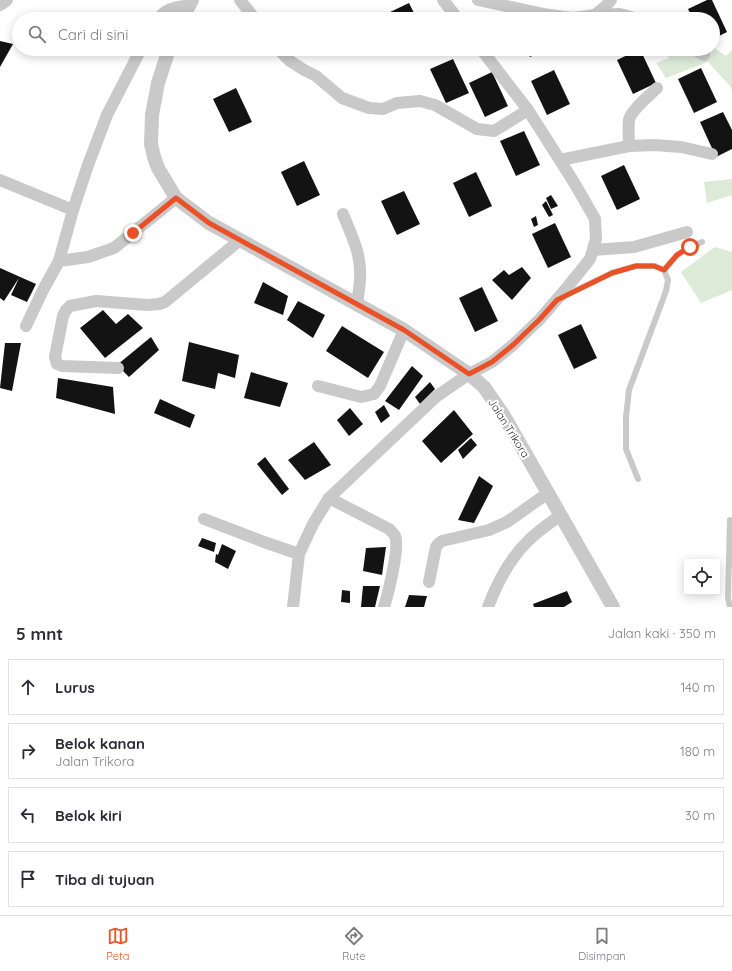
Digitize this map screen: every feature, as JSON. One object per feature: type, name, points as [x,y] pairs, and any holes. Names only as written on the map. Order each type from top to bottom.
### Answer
[{"type":"street","points":[[0,5],[6,0]]},
{"type":"street","points":[[240,0],[249,12]]},
{"type":"street","points":[[443,0],[452,12]]},
{"type":"street","points":[[478,0],[537,12]]},
{"type":"street","points":[[599,12],[611,0]]},
{"type":"street","points":[[164,12],[190,3]]},
{"type":"street","points":[[186,12],[190,3]]},
{"type":"street","points":[[26,326],[59,261],[73,210],[107,115],[137,56]]},
{"type":"street","name":"Jalan Trikora","points":[[167,56],[158,83],[152,115],[151,144],[158,168],[176,198],[209,223],[404,330],[469,374],[484,387],[504,416],[613,607]]},
{"type":"street","points":[[285,56],[290,61],[316,76],[342,98],[369,108],[383,108],[397,103],[420,101],[435,105],[477,130],[494,131],[528,110]]},
{"type":"street","points":[[293,607],[299,554],[313,524],[329,498],[437,396],[469,374],[492,362],[513,345],[540,319],[590,260],[596,238],[595,219],[576,184],[528,110],[486,56]]},
{"type":"street","points":[[629,146],[629,121],[631,115],[657,88]]},
{"type":"street","points":[[560,160],[629,146],[655,145],[681,147],[712,154]]},
{"type":"street","points":[[0,180],[73,210]]},
{"type":"street","points":[[59,261],[88,257],[114,248],[176,198]]},
{"type":"street","points":[[343,214],[359,257],[360,270],[357,305]]},
{"type":"street","points":[[592,250],[634,247],[687,232]]},
{"type":"street","points":[[118,368],[62,366],[57,364],[55,357],[63,316],[66,310],[70,306],[96,301],[148,305],[165,302],[240,240]]},
{"type":"street","points":[[318,386],[361,397],[374,394],[380,386],[404,330]]},
{"type":"street","points":[[429,582],[436,548],[442,541],[489,530],[507,522],[548,493]]},
{"type":"street","points":[[329,498],[389,529],[395,536],[396,548],[393,569],[384,607]]},
{"type":"street","points":[[488,607],[507,565],[529,540],[561,515]]},
{"type":"street","points":[[204,519],[299,554]]},
{"type":"lane","points":[[664,270],[677,255],[702,242]]},
{"type":"lane","points":[[557,300],[618,271],[636,266],[654,266],[664,270],[668,280],[666,291],[629,390],[626,417],[626,449],[638,479]]},
{"type":"lane","points":[[730,520],[728,598],[730,607]]},
{"type":"green space","points":[[732,50],[732,91],[730,86],[708,62],[666,78],[656,63],[669,58],[667,56],[720,56],[720,52],[726,56]]},
{"type":"green space","points":[[732,179],[732,195],[707,203],[704,182]]},
{"type":"green space","points":[[715,247],[732,252],[732,290],[701,303],[681,272]]},
{"type":"building","points":[[707,0],[712,0],[718,12],[690,12],[688,9]]},
{"type":"building","points":[[409,3],[414,12],[390,12]]},
{"type":"building","points":[[720,17],[727,32],[720,36]]},
{"type":"building","points":[[0,41],[12,44],[12,46],[0,67]]},
{"type":"building","points":[[625,56],[643,56],[656,83],[633,94],[617,60]]},
{"type":"building","points":[[453,59],[469,93],[446,103],[430,69]]},
{"type":"building","points":[[701,68],[717,102],[694,113],[678,79]]},
{"type":"building","points":[[554,70],[570,104],[547,115],[531,81]]},
{"type":"building","points":[[492,72],[508,106],[485,117],[469,83]]},
{"type":"building","points":[[236,88],[252,122],[229,132],[213,99]]},
{"type":"building","points":[[723,112],[732,130],[732,149],[716,157],[700,122]]},
{"type":"building","points":[[524,131],[540,165],[516,176],[500,141]]},
{"type":"building","points":[[304,161],[320,195],[297,206],[281,172]]},
{"type":"building","points":[[624,165],[640,199],[617,210],[601,176]]},
{"type":"building","points":[[476,172],[492,206],[469,217],[453,183]]},
{"type":"building","points":[[404,191],[420,224],[397,235],[381,201]]},
{"type":"building","points":[[551,195],[558,206],[551,209],[546,198]]},
{"type":"building","points":[[546,201],[553,215],[549,217],[542,205]]},
{"type":"building","points":[[536,216],[538,225],[534,227],[531,219]]},
{"type":"building","points":[[555,223],[571,257],[548,268],[532,234]]},
{"type":"building","points":[[522,267],[531,278],[512,300],[492,280],[504,270],[509,275]]},
{"type":"building","points":[[0,268],[36,284],[27,302],[11,295],[19,278],[4,301],[0,298]]},
{"type":"building","points":[[263,282],[288,296],[283,315],[254,303]]},
{"type":"building","points":[[482,287],[498,321],[475,332],[459,298]]},
{"type":"building","points":[[298,301],[325,315],[313,338],[287,320]]},
{"type":"building","points":[[103,310],[116,324],[128,314],[143,328],[105,358],[80,328]]},
{"type":"building","points":[[581,324],[597,358],[574,369],[558,335]]},
{"type":"building","points":[[342,326],[384,352],[368,378],[326,351]]},
{"type":"building","points":[[151,337],[159,350],[129,377],[117,365]]},
{"type":"building","points":[[189,342],[239,355],[235,378],[218,373],[215,389],[182,381]]},
{"type":"building","points":[[5,343],[21,343],[12,391],[0,388]]},
{"type":"building","points":[[412,366],[423,376],[399,410],[385,401]]},
{"type":"building","points":[[251,372],[288,383],[280,407],[244,398]]},
{"type":"building","points":[[58,378],[113,387],[115,414],[56,398]]},
{"type":"building","points":[[430,382],[435,389],[420,404],[415,397]]},
{"type":"building","points":[[160,399],[195,415],[190,428],[154,413]]},
{"type":"building","points":[[384,405],[390,416],[381,423],[375,412]]},
{"type":"building","points":[[350,408],[363,424],[349,436],[337,420]]},
{"type":"building","points":[[454,410],[473,434],[441,463],[422,441]]},
{"type":"building","points":[[471,438],[477,445],[463,459],[458,450]]},
{"type":"building","points":[[314,442],[331,465],[305,480],[288,460]]},
{"type":"building","points":[[265,457],[289,489],[282,495],[257,464]]},
{"type":"building","points":[[479,476],[493,486],[474,523],[458,520]]},
{"type":"building","points":[[202,538],[216,543],[214,552],[198,546]]},
{"type":"building","points":[[222,544],[236,551],[228,569],[215,562],[216,554],[218,555]]},
{"type":"building","points":[[386,547],[382,575],[363,571],[366,548]]},
{"type":"building","points":[[363,586],[380,586],[375,607],[361,607]]},
{"type":"building","points":[[342,590],[350,591],[350,603],[341,602]]},
{"type":"building","points":[[567,591],[572,602],[564,607],[534,607],[533,604]]},
{"type":"building","points":[[409,595],[427,596],[424,607],[405,607]]},
{"type":"route","points":[[133,233],[176,198],[209,223],[404,330],[469,374],[492,362],[513,345],[557,300],[612,273],[636,266],[654,266],[664,270],[677,255],[690,247]]}]
